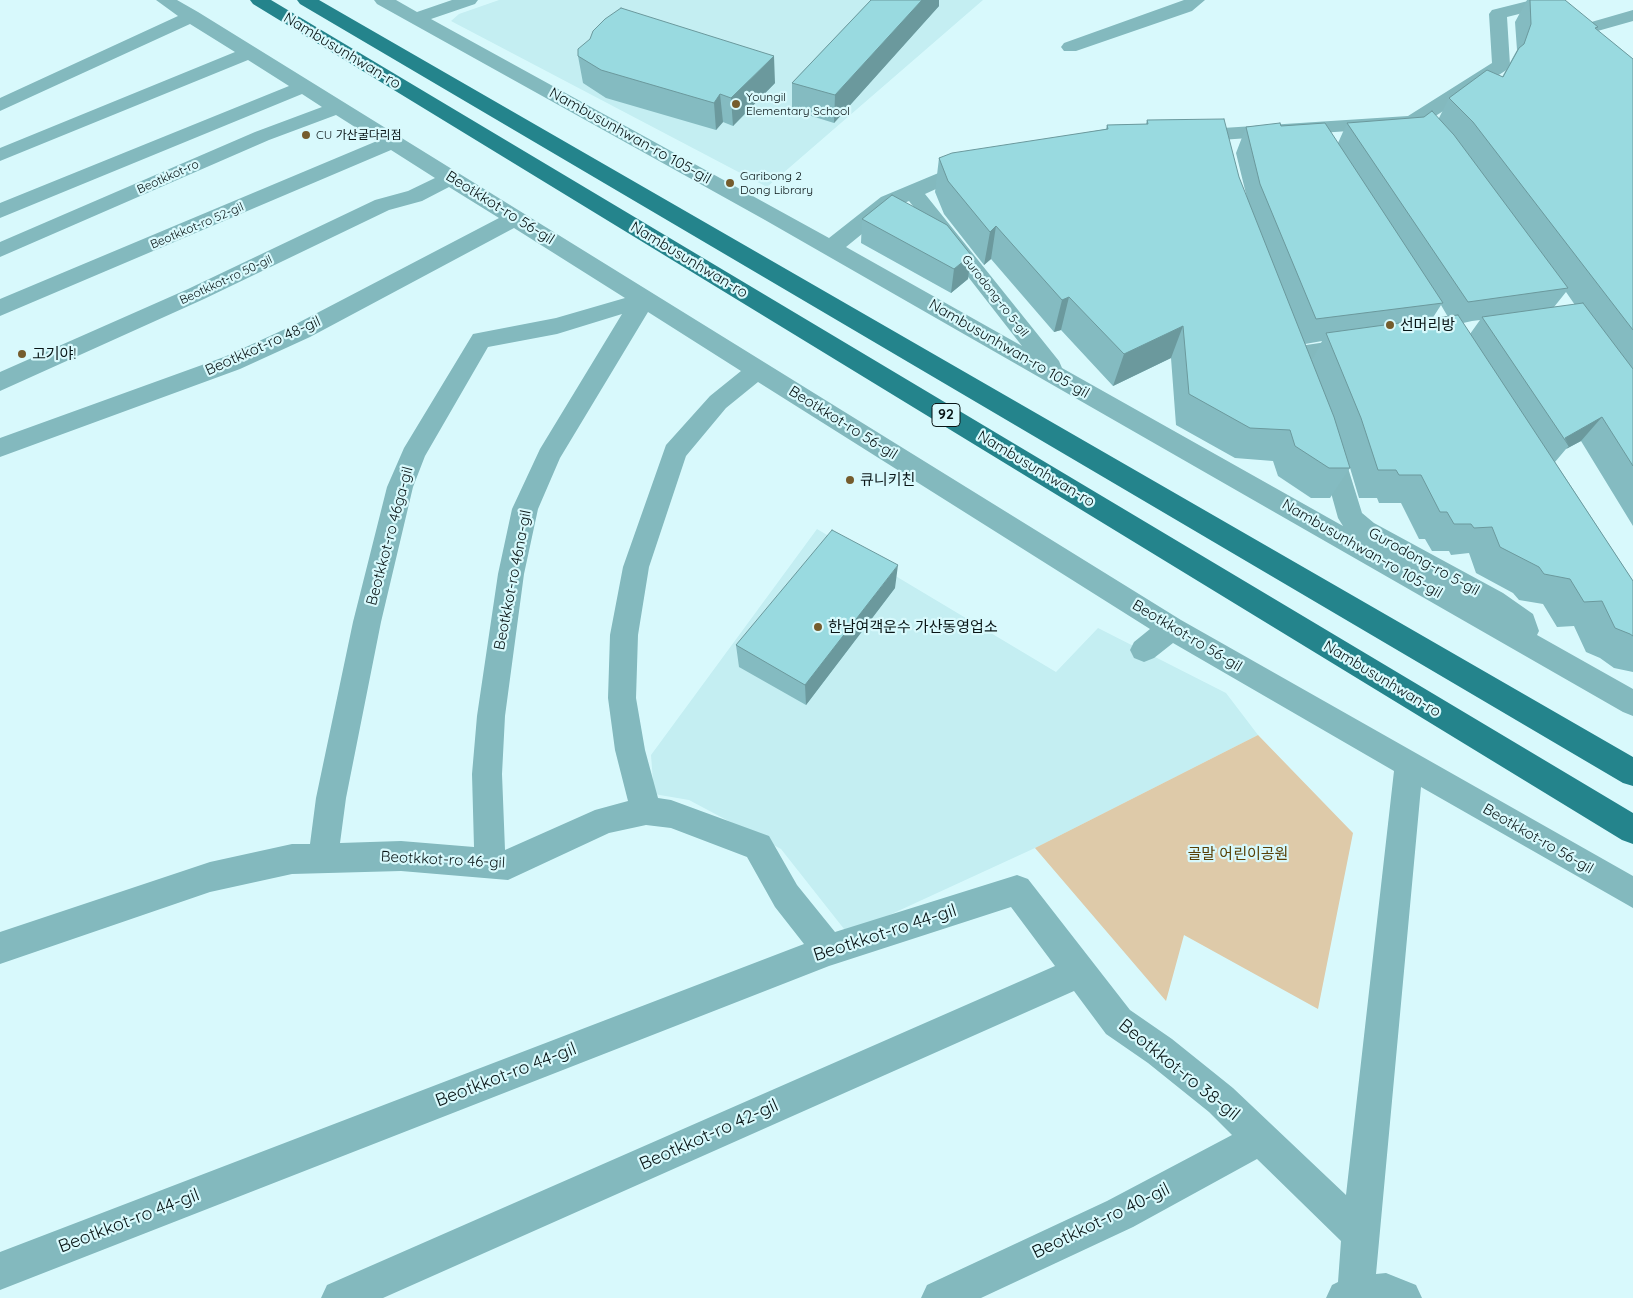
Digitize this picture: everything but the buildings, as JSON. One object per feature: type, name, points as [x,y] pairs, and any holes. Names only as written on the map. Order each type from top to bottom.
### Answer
[{"type":"main road","name":"Nambusunhwan-ro","points":[[259,0],[1633,830]]},
{"type":"main road","name":"Nambusunhwan-ro","points":[[306,0],[1633,773]]},
{"type":"main road","points":[[1570,15],[1602,41]]},
{"type":"street","name":"Beotkkot-ro 56-gil","points":[[165,0],[1171,628],[1633,893]]},
{"type":"street","name":"Nambusunhwan-ro 105-gil","points":[[383,0],[830,248],[1633,703]]},
{"type":"street","points":[[416,18],[468,0]]},
{"type":"street","points":[[1070,47],[1186,2]]},
{"type":"street","points":[[1175,138],[1222,144],[1313,128],[1413,122],[1424,125],[1501,65],[1498,14],[1633,15]]},
{"type":"street","points":[[0,105],[192,16]]},
{"type":"street","points":[[0,155],[249,53]]},
{"type":"street","points":[[0,211],[304,86]]},
{"type":"street","name":"Beotkkot-ro","points":[[0,250],[262,136],[337,108]]},
{"type":"street","points":[[1313,128],[1329,153]]},
{"type":"street","name":"Beotkkot-ro 52-gil","points":[[0,308],[393,142]]},
{"type":"street","points":[[830,248],[888,202],[955,172],[993,166]]},
{"type":"street","name":"Beotkkot-ro 50-gil","points":[[0,382],[196,294],[382,205],[415,196],[451,178]]},
{"type":"street","name":"Gurodong-ro 5-gil","points":[[912,191],[1059,378]]},
{"type":"street","name":"Beotkkot-ro 48-gil","points":[[0,448],[71,424],[232,363],[302,331],[515,218]]},
{"type":"street","name":"Beotkkot-ro 46ga-gil","points":[[323,858],[331,798],[382,556],[400,487],[413,455],[432,422],[482,340],[557,326],[646,299]]},
{"type":"street","name":"Beotkkot-ro 46na-gil","points":[[490,864],[487,774],[490,716],[512,574],[525,509],[549,456],[606,363],[632,315],[646,299]]},
{"type":"street","points":[[1293,355],[1378,343]]},
{"type":"street","points":[[646,811],[630,750],[622,698],[624,635],[636,567],[675,452],[718,402],[758,369]]},
{"type":"street","name":"Gurodong-ro 5-gil","points":[[1322,428],[1351,518],[1365,530],[1494,601],[1522,622],[1528,644]]},
{"type":"street","points":[[1144,650],[1171,628]]},
{"type":"street","points":[[1402,1298],[1386,1292],[1351,1296],[1360,1234],[1409,765]]},
{"type":"street","name":"Beotkkot-ro 46-gil","points":[[0,948],[210,877],[292,859],[401,856],[508,865],[606,820],[646,811],[671,814],[758,846],[786,896],[829,950]]},
{"type":"street","name":"Beotkkot-ro 38-gil","points":[[1016,890],[1118,1022],[1160,1051],[1221,1100],[1360,1234]]},
{"type":"street","name":"Beotkkot-ro 44-gil","points":[[0,1271],[829,950],[1016,890]]},
{"type":"street","name":"Beotkkot-ro 42-gil","points":[[340,1298],[1079,972]]},
{"type":"street","name":"Beotkkot-ro 40-gil","points":[[940,1298],[1120,1214],[1260,1139]]},
{"type":"shaded area","name":"Youngil Elementary School","points":[[499,0],[983,0],[767,187],[451,21],[459,14]]},
{"type":"shaded area","name":"한남여객운수 가산동영업소","points":[[817,529],[1056,672],[1098,628],[1226,693],[1258,735],[1035,848],[848,934],[781,849],[689,800],[654,794],[651,755]]},
{"type":"green space","name":"골말 어린이공원","points":[[1258,735],[1353,833],[1318,1009],[1184,935],[1166,1001],[1035,848]]},
{"type":"place","name":"Youngil Elementary School","points":[[736,104]]},
{"type":"place","name":"CU 가산굴다리점","points":[[306,135]]},
{"type":"place","name":"Garibong 2 Dong Library","points":[[730,183]]},
{"type":"place","name":"선머리방","points":[[1390,325]]},
{"type":"place","name":"고기야!","points":[[22,354]]},
{"type":"place","name":"큐니키친","points":[[850,480]]},
{"type":"place","name":"한남여객운수 가산동영업소","points":[[818,627]]}]
